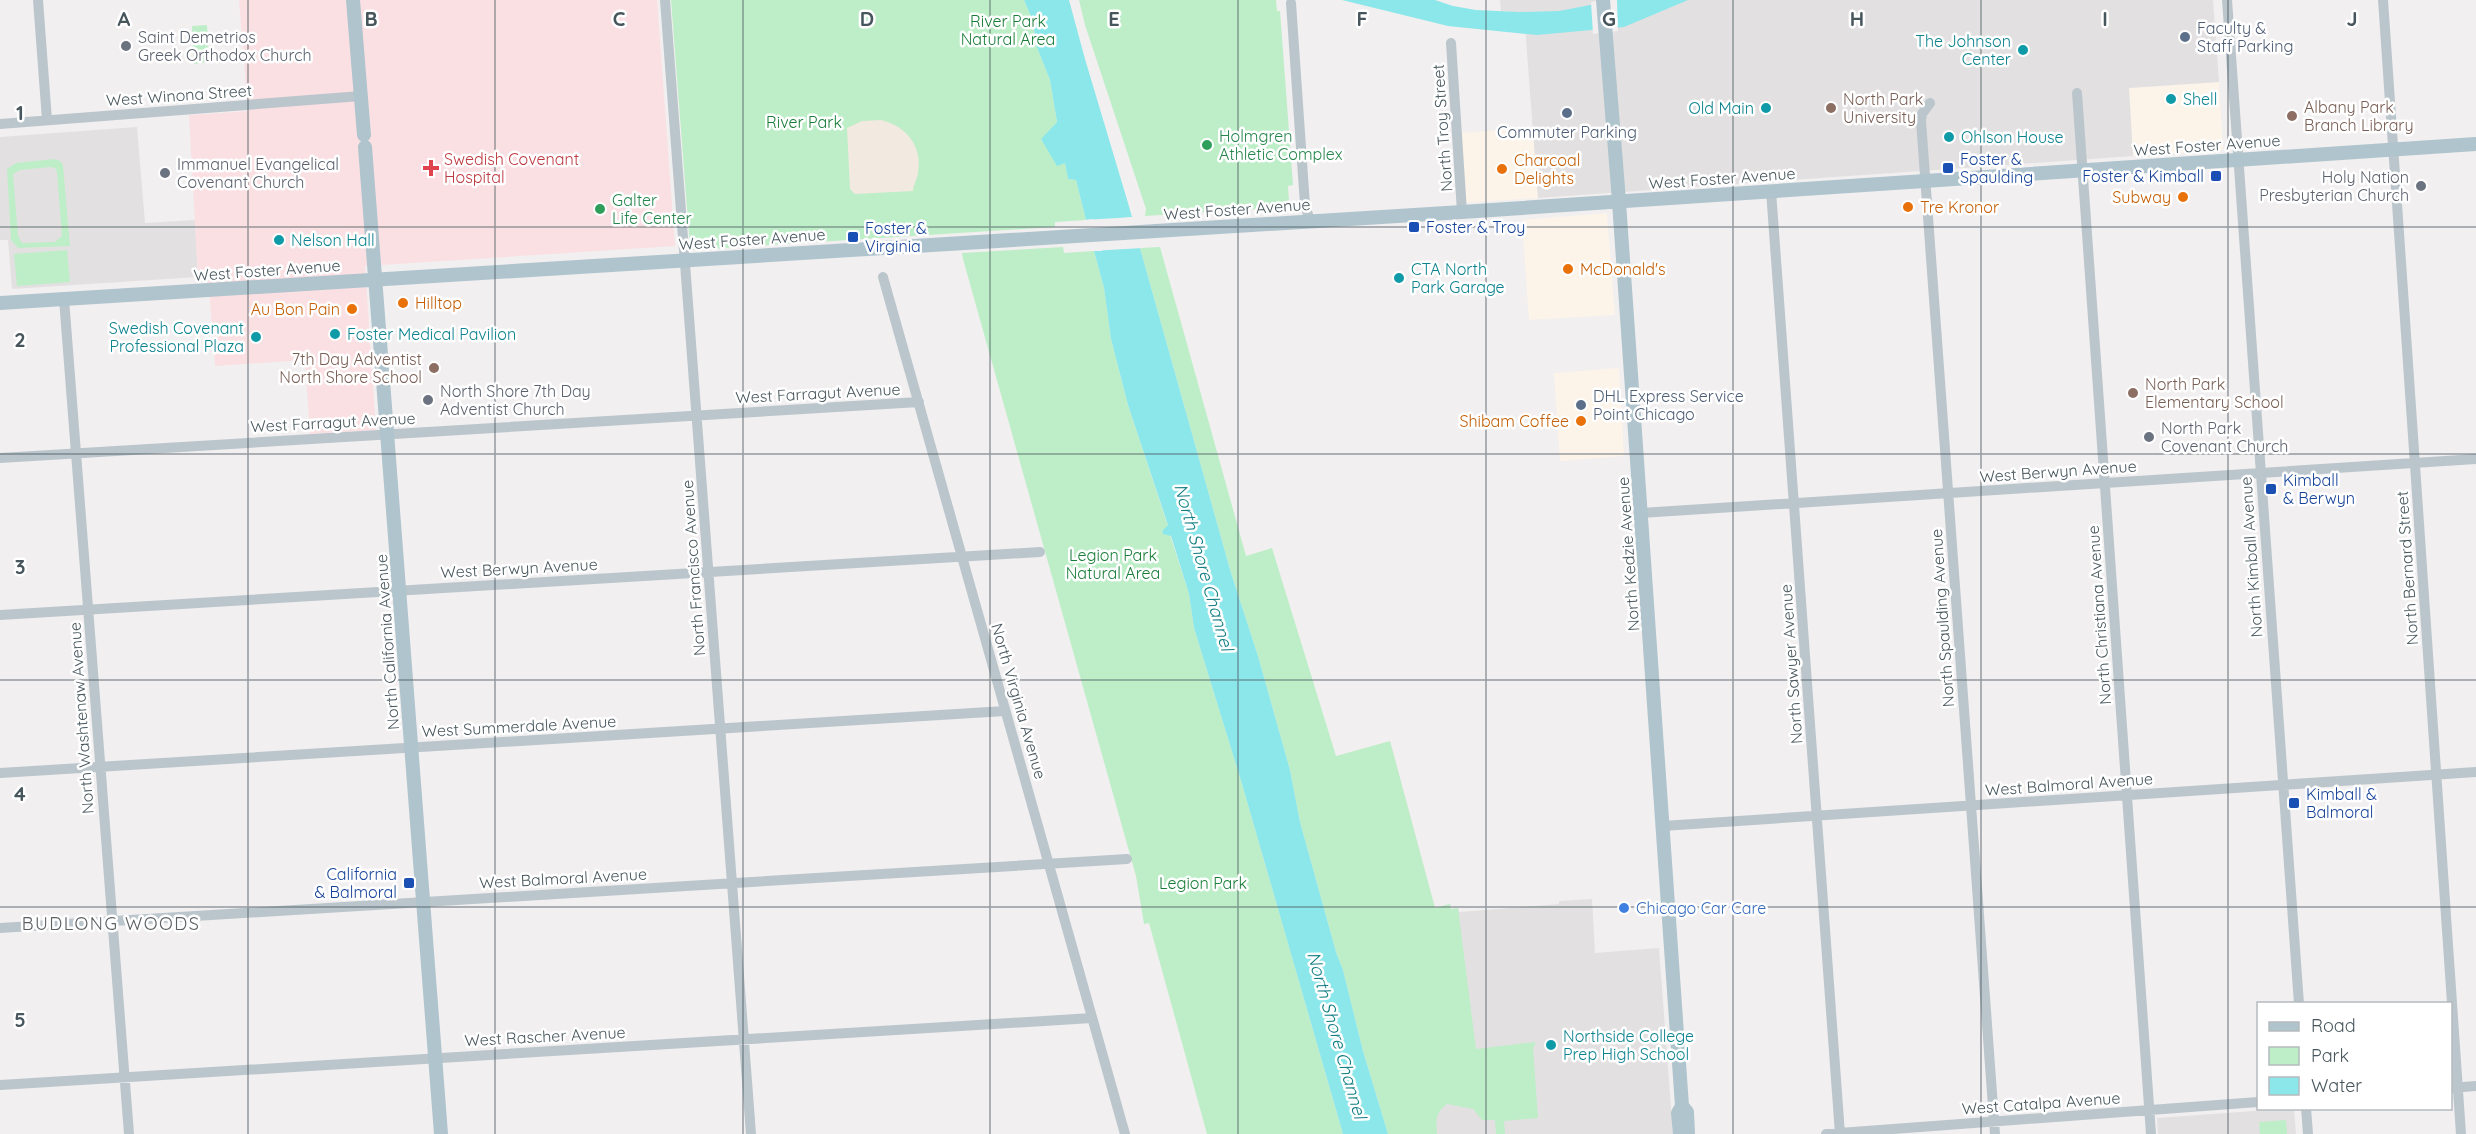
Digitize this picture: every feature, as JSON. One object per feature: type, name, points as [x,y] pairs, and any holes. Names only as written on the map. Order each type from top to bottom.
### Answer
[{"type":"main road","name":"North California Avenue","points":[[353,0],[441,1134]]},
{"type":"main road","name":"North Kedzie Avenue","points":[[1603,0],[1663,826],[1682,1106],[1678,1113],[1680,1134]]},
{"type":"main road","name":"West Foster Avenue","points":[[0,303],[1619,202],[2476,144]]},
{"type":"main road","name":"North Kedzie Avenue","points":[[1682,1106],[1687,1112],[1688,1134]]},
{"type":"street","points":[[38,0],[47,120]]},
{"type":"street","name":"North Francisco Avenue","points":[[665,0],[751,1134]]},
{"type":"street","name":"North Kimball Avenue","points":[[2227,0],[2299,1002]]},
{"type":"street","name":"North Bernard Street","points":[[2383,0],[2436,774],[2449,1002]]},
{"type":"street","points":[[1291,3],[1305,205],[1310,221]]},
{"type":"street","name":"North Troy Street","points":[[1451,43],[1462,212]]},
{"type":"street","name":"North Christiana Avenue","points":[[2077,93],[2151,1134]]},
{"type":"street","name":"West Winona Street","points":[[0,124],[361,96]]},
{"type":"street","name":"North Spaulding Avenue","points":[[1930,103],[1922,114],[1921,121],[1995,1134]]},
{"type":"street","name":"North Sawyer Avenue","points":[[1771,191],[1840,1133]]},
{"type":"street","name":"North Virginia Avenue","points":[[883,277],[964,556],[1005,711],[1125,1134]]},
{"type":"street","name":"North Washtenaw Avenue","points":[[64,299],[129,1134]]},
{"type":"street","name":"West Farragut Avenue","points":[[0,458],[919,402]]},
{"type":"street","name":"West Berwyn Avenue","points":[[1641,513],[2476,459]]},
{"type":"street","name":"West Berwyn Avenue","points":[[0,615],[1040,552]]},
{"type":"street","name":"West Summerdale Avenue","points":[[0,773],[1005,711]]},
{"type":"street","name":"West Balmoral Avenue","points":[[1663,826],[2476,772]]},
{"type":"street","name":"West Balmoral Avenue","points":[[0,928],[1127,859]]},
{"type":"street","name":"West Rascher Avenue","points":[[0,1085],[1092,1018]]},
{"type":"street","name":"North Bernard Street","points":[[2452,1053],[2454,1088],[2461,1134]]},
{"type":"street","points":[[2454,1088],[2476,1086]]},
{"type":"street","name":"West Catalpa Avenue","points":[[1826,1134],[2257,1102]]},
{"type":"street","points":[[2306,1110],[2308,1134]]},
{"type":"shaded area","name":"Swedish Covenant Hospital","points":[[239,0],[657,0],[675,246],[365,266],[376,430],[310,434],[305,360],[215,366],[208,277],[198,277],[189,115],[248,111]]},
{"type":"shaded area","name":"North Park University","points":[[1500,0],[2213,0],[2219,82],[2129,88],[2133,156],[1538,198],[1524,13],[1501,11]]},
{"type":"shaded area","points":[[2219,82],[2223,150],[2133,156],[2129,88]]},
{"type":"shaded area","points":[[137,127],[145,223],[195,220],[198,277],[12,289],[8,240],[0,240],[0,137]]},
{"type":"shaded area","points":[[1534,128],[1538,198],[1461,203],[1457,133]]},
{"type":"shaded area","points":[[1607,213],[1615,315],[1529,320],[1522,220]]},
{"type":"shaded area","points":[[1619,368],[1624,456],[1560,461],[1554,373]]},
{"type":"shaded area","points":[[1390,741],[1435,908],[1450,904],[1451,909],[1458,908],[1459,912],[1592,899],[1595,953],[1659,948],[1673,1134],[1413,1134]]},
{"type":"shaded area","points":[[2294,1110],[2296,1134],[2158,1134],[2157,1118]]},
{"type":"green space","name":"River Park","points":[[671,0],[1024,0],[1033,21],[1036,45],[1050,80],[1057,122],[1041,140],[1065,163],[1068,179],[1076,180],[1086,220],[1055,222],[1055,227],[693,250],[690,247]]},
{"type":"green space","name":"Holmgren Athletic Complex","points":[[1079,0],[1276,0],[1277,11],[1280,11],[1293,185],[1288,186],[1289,201],[1283,207],[1145,216],[1146,209],[1085,25]]},
{"type":"green space","points":[[207,25],[209,62],[194,64],[192,26]]},
{"type":"green space","points":[[54,159],[63,165],[70,246],[18,248],[11,240],[7,169],[16,163]],"holes":[[[55,168],[62,236],[55,242],[22,243],[18,236],[13,174],[20,170]]]},
{"type":"green space","name":"Legion Park","points":[[1063,247],[1064,253],[1094,251],[1104,288],[1111,339],[1128,405],[1168,526],[1162,531],[1163,534],[1170,535],[1189,594],[1194,628],[1242,784],[1343,1134],[1207,1134],[1149,923],[1144,924],[1136,876],[962,253]]},
{"type":"green space","points":[[1160,247],[1246,556],[1272,548],[1336,756],[1390,741],[1435,908],[1450,904],[1451,909],[1458,908],[1476,1049],[1535,1042],[1533,1047],[1538,1118],[1504,1121],[1505,1134],[1496,1134],[1495,1120],[1482,1120],[1473,1109],[1447,1104],[1437,1117],[1437,1134],[1388,1134],[1300,822],[1290,770],[1258,656],[1231,573],[1140,248]]},
{"type":"green space","points":[[67,250],[70,282],[17,286],[14,254]]},
{"type":"green space","points":[[2286,1120],[2287,1134],[2260,1134],[2259,1122]]},
{"type":"sand","points":[[881,120],[905,132],[915,146],[919,163],[913,191],[855,194],[850,189],[847,128],[862,121]]},
{"type":"water","name":"North Shore Channel","points":[[1024,0],[1069,0],[1132,217],[1123,218],[1131,248],[1140,248],[1231,573],[1258,656],[1290,770],[1300,822],[1388,1134],[1343,1134],[1242,784],[1194,628],[1189,594],[1171,536],[1163,534],[1162,531],[1168,525],[1128,405],[1111,339],[1104,288],[1094,251],[1102,251],[1093,219],[1086,220],[1076,180],[1068,179],[1065,163],[1057,166],[1041,139],[1057,122],[1050,80],[1036,45],[1033,21]]},
{"type":"water","points":[[1342,0],[1435,0],[1476,10],[1519,12],[1559,11],[1616,0],[1688,0],[1624,27],[1537,35],[1448,26]]},
{"type":"pier","points":[[1617,0],[1618,31],[1593,34],[1591,2]]},
{"type":"pier","points":[[1135,217],[1133,220],[1126,220],[1133,245],[1141,245],[1143,248],[1091,251],[1093,248],[1099,248],[1091,222],[1083,220]]},
{"type":"place","name":"Faculty & Staff Parking","points":[[2185,37]]},
{"type":"place","name":"Saint Demetrios Greek Orthodox Church","points":[[126,46]]},
{"type":"place","name":"The Johnson Center","points":[[2023,50]]},
{"type":"place","name":"Shell","points":[[2171,99]]},
{"type":"place","name":"Old Main","points":[[1766,108]]},
{"type":"place","name":"North Park University","points":[[1831,108]]},
{"type":"place","name":"Commuter Parking","points":[[1567,113]]},
{"type":"place","name":"Albany Park Branch Library","points":[[2292,116]]},
{"type":"place","name":"Ohlson House","points":[[1949,137]]},
{"type":"place","name":"Holmgren Athletic Complex","points":[[1207,145]]},
{"type":"place","name":"Swedish Covenant Hospital","points":[[431,168]]},
{"type":"place","name":"Foster & Spaulding","points":[[1948,168]]},
{"type":"place","name":"Charcoal Delights","points":[[1502,169]]},
{"type":"place","name":"Immanuel Evangelical Covenant Church","points":[[165,173]]},
{"type":"place","name":"Foster & Kimball","points":[[2216,176]]},
{"type":"place","name":"Holy Nation Presbyterian Church","points":[[2421,186]]},
{"type":"place","name":"Subway","points":[[2183,197]]},
{"type":"place","name":"Tre Kronor","points":[[1908,207]]},
{"type":"place","name":"Galter Life Center","points":[[600,209]]},
{"type":"place","name":"Foster & Troy","points":[[1414,227]]},
{"type":"place","name":"Foster & Virginia","points":[[853,237]]},
{"type":"place","name":"Nelson Hall","points":[[279,240]]},
{"type":"place","name":"McDonald's","points":[[1568,269]]},
{"type":"place","name":"CTA North Park Garage","points":[[1399,278]]},
{"type":"place","name":"Hilltop","points":[[403,303]]},
{"type":"place","name":"Au Bon Pain","points":[[352,309]]},
{"type":"place","name":"Foster Medical Pavilion","points":[[335,334]]},
{"type":"place","name":"Swedish Covenant Professional Plaza","points":[[256,337]]},
{"type":"place","name":"7th Day Adventist North Shore School","points":[[434,368]]},
{"type":"place","name":"North Park Elementary School","points":[[2133,393]]},
{"type":"place","name":"North Shore 7th Day Adventist Church","points":[[428,400]]},
{"type":"place","name":"DHL Express Service Point Chicago","points":[[1581,405]]},
{"type":"place","name":"Shibam Coffee","points":[[1581,421]]},
{"type":"place","name":"North Park Covenant Church","points":[[2149,437]]},
{"type":"place","name":"Kimball & Berwyn","points":[[2271,489]]},
{"type":"place","name":"Kimball & Balmoral","points":[[2294,803]]},
{"type":"place","name":"California & Balmoral","points":[[409,883]]},
{"type":"place","name":"Chicago Car Care","points":[[1624,908]]},
{"type":"place","name":"Northside College Prep High School","points":[[1551,1045]]},
{"type":"district","name":"BUDLONG WOODS","points":[[111,923]]},
{"type":"park label","name":"River Park Natural Area","points":[[1008,30]]},
{"type":"park label","name":"Legion Park Natural Area","points":[[1113,564]]}]
